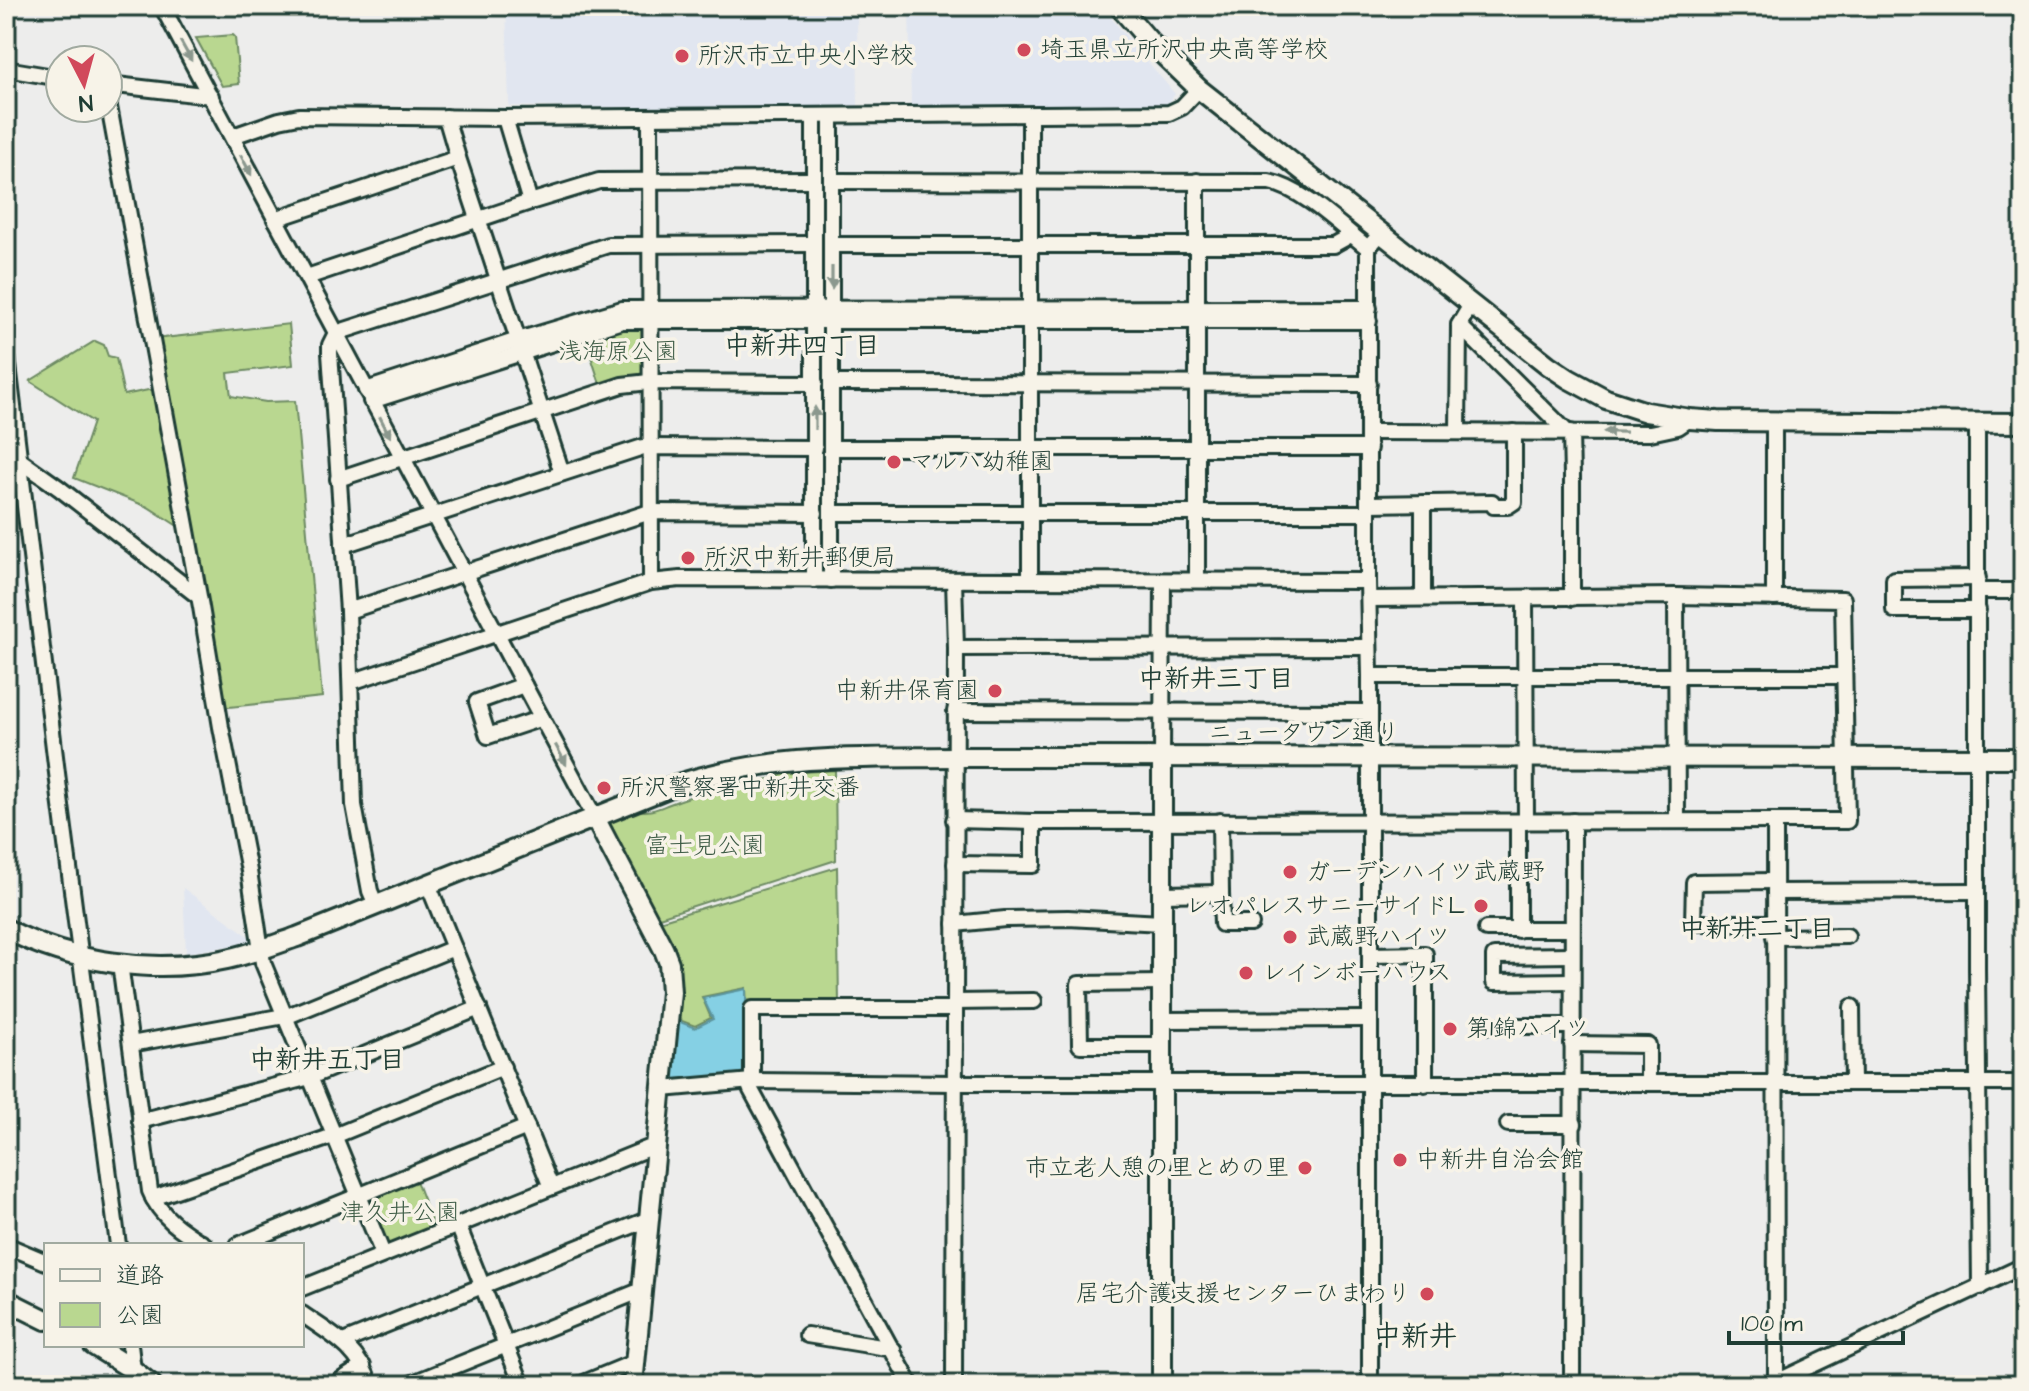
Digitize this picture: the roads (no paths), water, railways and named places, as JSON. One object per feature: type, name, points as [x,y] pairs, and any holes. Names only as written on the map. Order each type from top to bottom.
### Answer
[{"type":"street","points":[[162,6],[594,816],[669,963],[671,992],[633,1385]]},
{"type":"street","points":[[1119,6],[1151,43],[1199,89],[1548,365],[1587,390],[1624,406],[1690,419],[2023,423]]},
{"type":"street","points":[[6,69],[44,75]]},
{"type":"street","points":[[124,86],[211,96]]},
{"type":"street","points":[[233,136],[299,116],[505,118],[1169,113],[1182,107],[1199,89]]},
{"type":"street","points":[[1030,115],[1030,580]]},
{"type":"street","points":[[814,116],[814,580]]},
{"type":"street","points":[[831,116],[831,580]]},
{"type":"street","points":[[446,117],[562,473]]},
{"type":"street","points":[[650,117],[651,582]]},
{"type":"street","points":[[505,118],[530,202]]},
{"type":"street","points":[[112,124],[249,871],[263,963],[383,1254]]},
{"type":"street","points":[[275,219],[458,158]]},
{"type":"street","points":[[307,277],[599,181],[814,180]]},
{"type":"street","points":[[832,181],[1256,181],[1280,184],[1297,192],[1368,248]]},
{"type":"street","points":[[1197,181],[1197,580]]},
{"type":"street","points":[[1370,1385],[1368,248],[1381,233]]},
{"type":"street","points":[[832,245],[1333,245],[1351,235]]},
{"type":"street","points":[[376,905],[370,891],[354,805],[348,611],[330,353],[336,333],[608,245],[814,244]]},
{"type":"street","points":[[1458,432],[1459,325],[1474,306]]},
{"type":"street","points":[[369,396],[520,346],[650,315],[1369,315]]},
{"type":"street","points":[[1459,325],[1512,380],[1569,432],[1572,598]]},
{"type":"street","points":[[6,348],[118,1243]]},
{"type":"street","points":[[338,479],[622,385],[649,382],[815,383]]},
{"type":"street","points":[[832,383],[1369,384]]},
{"type":"street","points":[[1369,432],[1650,433],[1678,427],[1690,419]]},
{"type":"street","points":[[1774,421],[1774,598]]},
{"type":"street","points":[[1977,422],[1980,1287]]},
{"type":"street","points":[[832,513],[1197,512],[1492,502],[1494,506],[1508,506],[1514,502],[1514,432]]},
{"type":"street","points":[[343,545],[643,447],[815,448]]},
{"type":"street","points":[[831,448],[1369,448]]},
{"type":"street","points":[[21,461],[198,596]]},
{"type":"street","points":[[1423,503],[1423,598]]},
{"type":"street","points":[[348,611],[650,512],[815,513]]},
{"type":"street","points":[[351,682],[651,582],[691,579],[1368,581]]},
{"type":"street","points":[[1978,610],[1894,610],[1894,579],[2023,591]]},
{"type":"street","points":[[954,580],[954,1385]]},
{"type":"street","points":[[1162,1385],[1163,581]]},
{"type":"street","points":[[1676,596],[1677,821]]},
{"type":"street","points":[[954,820],[1847,821],[1843,599],[1676,596],[1369,599]]},
{"type":"street","points":[[1518,930],[1525,757],[1525,598]]},
{"type":"street","points":[[956,648],[1369,647]]},
{"type":"street","points":[[1370,676],[1844,676]]},
{"type":"street","points":[[524,685],[477,702],[488,736],[542,718]]},
{"type":"street","points":[[955,711],[1370,712]]},
{"type":"street","name":"ニュータウン通り","points":[[6,929],[80,957],[120,963],[190,964],[227,959],[261,950],[678,784],[747,766],[823,758],[2023,758]]},
{"type":"street","points":[[1220,821],[1222,924],[1251,924]]},
{"type":"street","points":[[1572,1385],[1573,821]]},
{"type":"street","points":[[955,864],[1033,865],[1033,822]]},
{"type":"street","points":[[1775,822],[1773,1384],[2023,1266]]},
{"type":"street","points":[[1847,936],[1693,923],[1694,882],[1977,891]]},
{"type":"street","points":[[428,884],[551,1187]]},
{"type":"street","points":[[1162,894],[1221,893]]},
{"type":"street","points":[[955,924],[1068,918],[1162,923]]},
{"type":"street","points":[[1486,929],[1572,929]]},
{"type":"street","points":[[131,1044],[285,1016],[454,948]]},
{"type":"street","points":[[1370,955],[1425,954],[1425,1084]]},
{"type":"street","points":[[1572,955],[1494,956],[1494,982],[1572,981]]},
{"type":"street","points":[[120,963],[150,1191],[172,1223],[202,1243]]},
{"type":"street","points":[[1162,983],[1079,984],[1080,1045],[1162,1045]]},
{"type":"street","points":[[911,1385],[751,1090],[752,1009],[955,1006],[1034,1001]]},
{"type":"street","points":[[1852,1007],[1853,1083]]},
{"type":"street","points":[[140,1121],[310,1077],[479,1008]]},
{"type":"street","points":[[1162,1020],[1369,1019]]},
{"type":"street","points":[[1490,1026],[1571,1026]]},
{"type":"street","points":[[1572,1044],[1648,1045],[1648,1083]]},
{"type":"street","points":[[153,1198],[334,1136],[503,1067]]},
{"type":"street","points":[[662,1089],[750,1082],[2023,1083]]},
{"type":"street","points":[[1508,1124],[1574,1124]]},
{"type":"street","points":[[243,1243],[527,1127]]},
{"type":"street","points":[[304,1287],[656,1145]]},
{"type":"street","points":[[343,1342],[649,1219]]},
{"type":"street","points":[[458,1225],[522,1385]]},
{"type":"street","points":[[6,1245],[44,1261]]},
{"type":"street","points":[[408,1385],[642,1290]]},
{"type":"street","points":[[6,1300],[44,1319]]},
{"type":"street","points":[[304,1315],[355,1354],[370,1385]]},
{"type":"street","points":[[807,1335],[893,1349]]},
{"type":"street","points":[[96,1347],[152,1385]]},
{"type":"street","points":[[130,1347],[133,1370]]},
{"type":"street","points":[[579,1385],[635,1362]]},
{"type":"street","points":[[339,1385],[340,1381],[363,1366]]},
{"type":"water","points":[[746,989],[746,1067],[739,1078],[673,1083],[670,1078],[675,1020],[695,1028],[713,1019],[703,998]]},
{"type":"place","name":"埼玉県立所沢中央高等学校","points":[[1024,50]]},
{"type":"place","name":"所沢市立中央小学校","points":[[682,56]]},
{"type":"place","name":"マルハ幼稚園","points":[[894,462]]},
{"type":"place","name":"所沢中新井郵便局","points":[[688,558]]},
{"type":"place","name":"中新井保育園","points":[[995,691]]},
{"type":"place","name":"所沢警察署中新井交番","points":[[604,788]]},
{"type":"place","name":"ガーデンハイツ武蔵野","points":[[1290,872]]},
{"type":"place","name":"レオパレスサニーサイドL","points":[[1481,906]]},
{"type":"place","name":"武蔵野ハイツ","points":[[1290,937]]},
{"type":"place","name":"レインボーハウス","points":[[1246,973]]},
{"type":"place","name":"第1錦ハイツ","points":[[1450,1029]]},
{"type":"place","name":"中新井自治会館","points":[[1400,1160]]},
{"type":"place","name":"市立老人憩の里とめの里","points":[[1305,1168]]},
{"type":"place","name":"居宅介護支援センターひまわり","points":[[1427,1294]]},
{"type":"district","name":"中新井四丁目","points":[[802,346]]},
{"type":"district","name":"中新井三丁目","points":[[1216,679]]},
{"type":"district","name":"中新井二丁目","points":[[1757,929]]},
{"type":"district","name":"中新井五丁目","points":[[327,1060]]},
{"type":"district","name":"中新井","points":[[1415,1336]]},
{"type":"park label","name":"浅海原公園","points":[[618,352]]},
{"type":"park label","name":"富士見公園","points":[[705,846]]},
{"type":"park label","name":"津久井公園","points":[[400,1213]]}]
